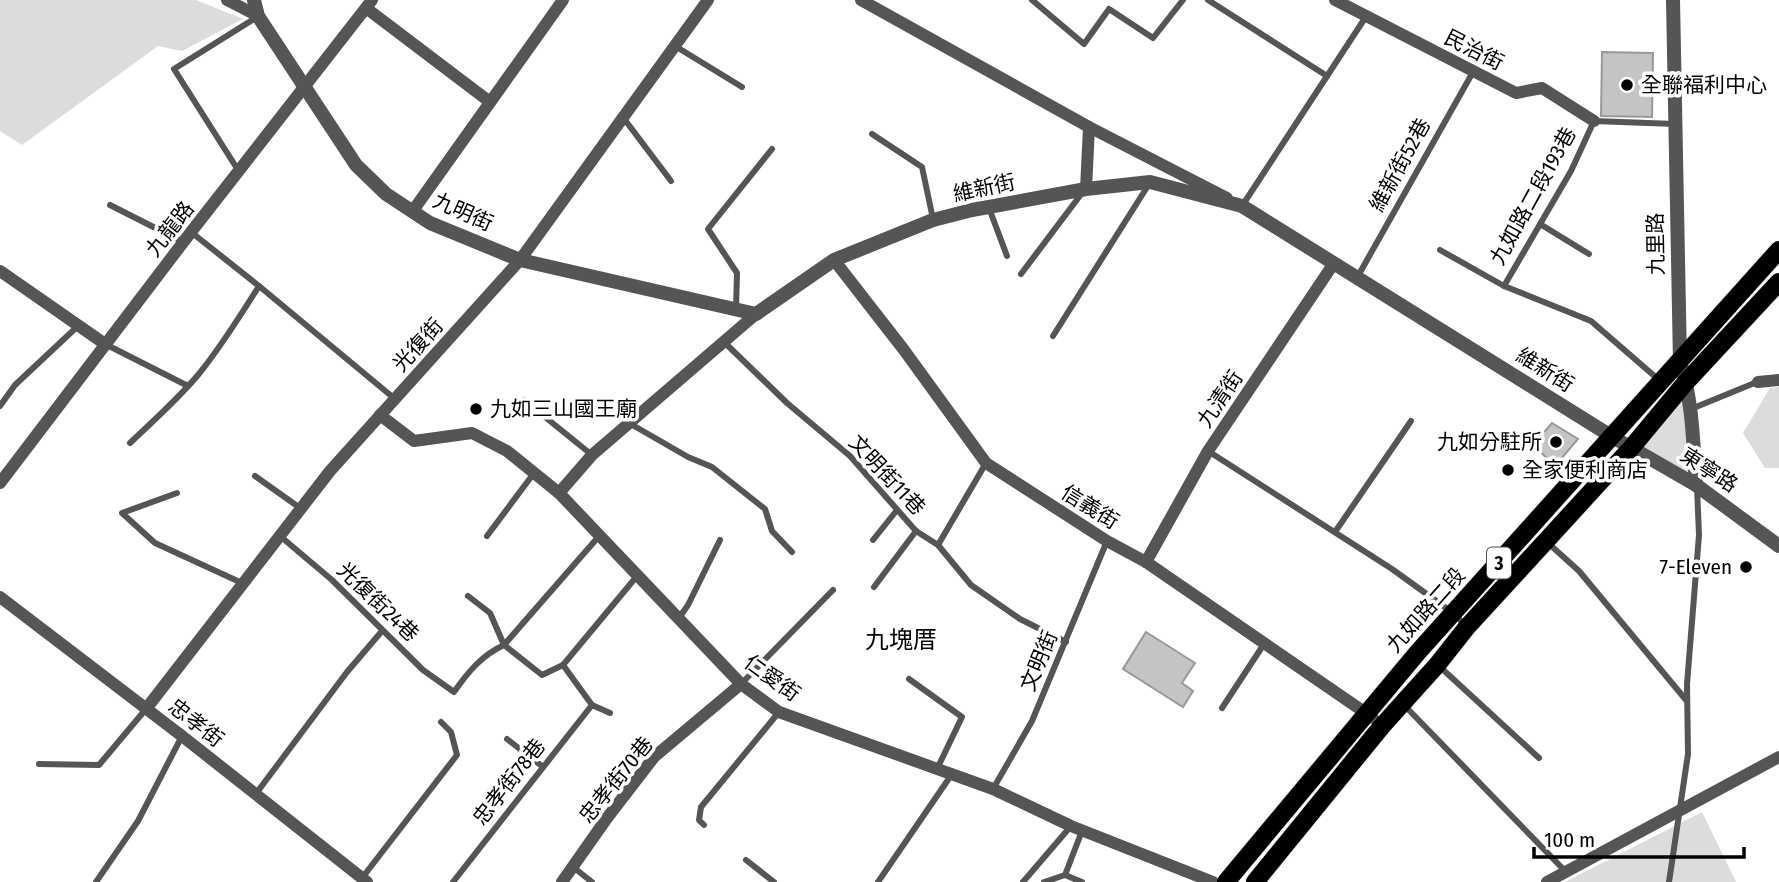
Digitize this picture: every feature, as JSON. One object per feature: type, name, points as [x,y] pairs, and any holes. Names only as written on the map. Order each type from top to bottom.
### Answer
[{"type":"main road","name":"九如路二段","points":[[1226,882],[1453,613],[1611,436],[1776,259]]},
{"type":"main road","name":"九如路二段","points":[[1255,882],[1467,627],[1779,282]]},
{"type":"street","points":[[227,0],[258,16]]},
{"type":"street","name":"九明街","points":[[254,0],[258,16],[356,165],[386,194],[412,212],[430,223],[520,260],[756,314]]},
{"type":"street","points":[[412,212],[563,0]]},
{"type":"street","name":"光復街","points":[[146,709],[330,471],[520,260],[708,0]]},
{"type":"street","name":"維新街","points":[[861,0],[1089,127],[1242,206],[1611,436]]},
{"type":"street","name":"民治街","points":[[1335,0],[1516,93],[1542,88],[1594,121]]},
{"type":"street","name":"九里路","points":[[1673,0],[1680,362],[1691,409],[1696,485]]},
{"type":"street","points":[[369,4],[490,102]]},
{"type":"street","name":"九龍路","points":[[0,483],[369,4]]},
{"type":"street","points":[[1086,189],[1089,127]]},
{"type":"street","name":"維新街","points":[[756,314],[834,260],[933,220],[989,207],[1086,189],[1150,182],[1242,206]]},
{"type":"street","name":"信義街","points":[[834,260],[986,463],[1107,541],[1146,562],[1367,712],[1382,726]]},
{"type":"street","name":"九清街","points":[[1146,562],[1208,452],[1334,263]]},
{"type":"street","points":[[0,271],[105,344]]},
{"type":"street","points":[[559,492],[592,455],[756,314]]},
{"type":"street","points":[[1758,382],[1779,380]]},
{"type":"street","name":"仁愛街","points":[[380,415],[414,441],[472,433],[507,451],[559,492],[741,684],[779,712],[993,789],[1077,828],[1213,882]]},
{"type":"street","name":"東寧路","points":[[1611,436],[1696,485],[1779,546]]},
{"type":"street","name":"忠孝街","points":[[0,597],[364,880]]},
{"type":"street","name":"忠孝街70巷","points":[[562,882],[654,757],[741,684]]},
{"type":"street","points":[[1548,882],[1779,757]]},
{"type":"lane","points":[[1032,0],[1084,44],[1109,9],[1153,38],[1182,0]]},
{"type":"lane","points":[[1208,0],[1327,76]]},
{"type":"lane","points":[[1221,8],[1226,0]]},
{"type":"lane","points":[[1242,206],[1367,15]]},
{"type":"lane","points":[[239,171],[174,69],[258,16]]},
{"type":"lane","points":[[675,46],[743,88]]},
{"type":"lane","name":"維新街52巷","points":[[1358,276],[1473,72]]},
{"type":"lane","points":[[622,116],[671,181]]},
{"type":"lane","name":"九如路二段193巷","points":[[1504,286],[1572,171],[1594,121],[1675,124]]},
{"type":"lane","points":[[872,134],[922,167],[933,220]]},
{"type":"lane","points":[[736,310],[737,273],[708,229],[772,149]]},
{"type":"lane","points":[[1053,336],[1150,182]]},
{"type":"lane","points":[[1021,274],[1086,189]]},
{"type":"lane","points":[[110,205],[187,237],[259,286],[395,399]]},
{"type":"lane","points":[[989,207],[1007,256]]},
{"type":"lane","points":[[1540,224],[1588,254]]},
{"type":"lane","name":"九如路二段193巷","points":[[1440,250],[1504,286],[1591,321],[1661,382]]},
{"type":"lane","points":[[130,443],[188,386],[225,339],[259,286]]},
{"type":"lane","points":[[0,406],[15,385],[79,325]]},
{"type":"lane","name":"文明街11巷","points":[[724,342],[787,403],[850,456],[916,531],[938,545],[971,585],[1020,619],[1066,642]]},
{"type":"lane","points":[[105,344],[188,386]]},
{"type":"lane","points":[[1691,409],[1758,382]]},
{"type":"lane","points":[[524,400],[592,455]]},
{"type":"lane","points":[[1335,532],[1411,421]]},
{"type":"lane","points":[[629,423],[688,457],[712,467],[765,509],[772,531],[793,552]]},
{"type":"lane","points":[[1208,452],[1392,569],[1453,613],[1467,627]]},
{"type":"lane","points":[[938,545],[986,463]]},
{"type":"lane","points":[[488,536],[534,473]]},
{"type":"lane","points":[[254,476],[300,508]]},
{"type":"lane","points":[[1669,882],[1688,754],[1687,700],[1699,535],[1696,485]]},
{"type":"lane","points":[[177,493],[122,513],[155,543],[242,583]]},
{"type":"lane","points":[[873,540],[897,510]]},
{"type":"lane","points":[[874,587],[916,531]]},
{"type":"lane","name":"光復街24巷","points":[[279,535],[332,580],[423,670],[454,692],[467,673],[488,653],[504,645]]},
{"type":"lane","points":[[504,645],[600,535]]},
{"type":"lane","points":[[678,618],[688,605],[720,540]]},
{"type":"lane","name":"文明街","points":[[993,789],[1032,720],[1107,541]]},
{"type":"lane","points":[[1546,542],[1579,571],[1687,700]]},
{"type":"lane","points":[[468,596],[490,613],[504,645],[542,675],[564,666],[638,574]]},
{"type":"lane","points":[[741,684],[832,590]]},
{"type":"lane","points":[[255,795],[347,672],[382,631]]},
{"type":"lane","points":[[1222,708],[1264,644]]},
{"type":"lane","points":[[1437,665],[1539,758]]},
{"type":"lane","points":[[564,666],[593,705],[610,713]]},
{"type":"lane","points":[[909,679],[962,717],[937,769]]},
{"type":"lane","points":[[1403,703],[1566,872]]},
{"type":"lane","name":"忠孝街78巷","points":[[453,882],[593,705]]},
{"type":"lane","points":[[39,764],[99,765],[146,709]]},
{"type":"lane","points":[[704,825],[699,820],[701,807],[779,712]]},
{"type":"lane","points":[[364,880],[457,755],[451,732],[441,722]]},
{"type":"lane","points":[[96,882],[138,821],[182,736]]},
{"type":"lane","points":[[507,738],[543,767]]},
{"type":"lane","points":[[878,882],[952,774]]},
{"type":"lane","points":[[1065,875],[1077,828]]},
{"type":"lane","points":[[1023,882],[1077,828]]},
{"type":"lane","points":[[746,860],[774,882]]},
{"type":"lane","points":[[573,867],[592,882]]},
{"type":"lane","points":[[1044,882],[1065,875],[1082,882]]},
{"type":"shaded area","points":[[0,0],[196,0],[243,19],[182,51],[158,46],[22,145],[0,131]]},
{"type":"shaded area","points":[[1779,387],[1779,468],[1765,468],[1743,433],[1770,388]]},
{"type":"shaded area","points":[[1683,396],[1693,476],[1639,446]]},
{"type":"shaded area","points":[[1702,812],[1736,882],[1565,882]]},
{"type":"building","name":"全聯福利中心","points":[[1602,52],[1653,53],[1652,117],[1601,116]]},
{"type":"building","name":"九如分駐所","points":[[1552,423],[1578,439],[1555,466],[1533,445]]},
{"type":"building","points":[[1146,632],[1195,663],[1182,683],[1193,691],[1183,707],[1123,669]]},
{"type":"place","name":"全聯福利中心","points":[[1627,85]]},
{"type":"place","name":"九如三山國王廟","points":[[476,409]]},
{"type":"place","name":"九如分駐所","points":[[1556,442]]},
{"type":"place","name":"全家便利商店","points":[[1508,470]]},
{"type":"place","name":"7-Eleven","points":[[1746,567]]},
{"type":"district","name":"九塊厝","points":[[901,640]]}]
